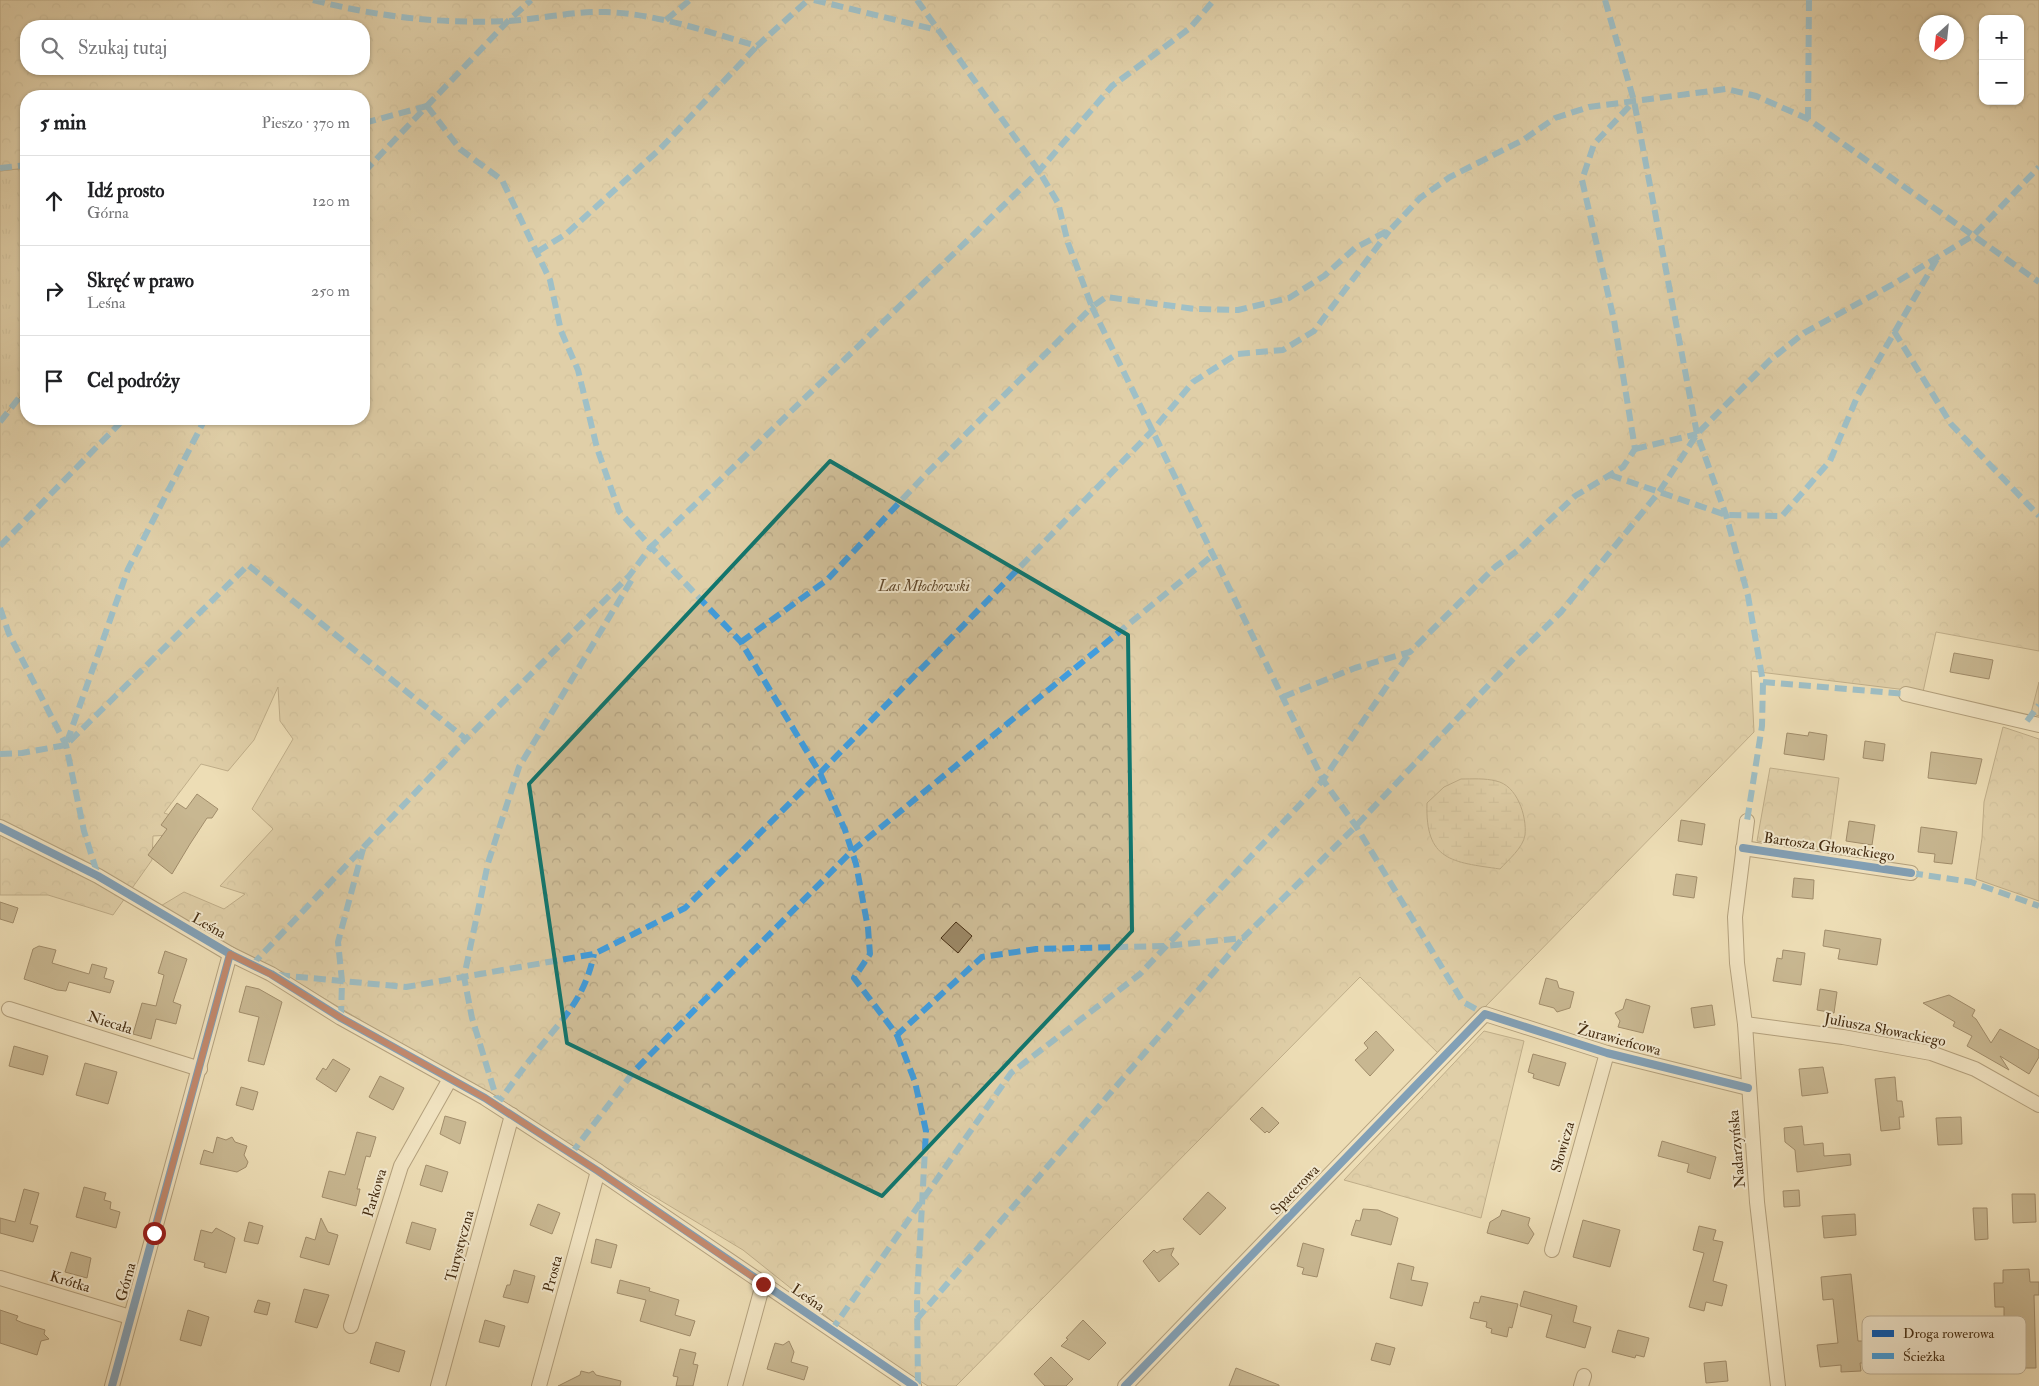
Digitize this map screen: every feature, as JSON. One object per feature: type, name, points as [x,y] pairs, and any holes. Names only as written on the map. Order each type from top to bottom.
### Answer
[{"type":"street","points":[[1906,694],[2039,724]]},
{"type":"street","name":"Nadarzyńska","points":[[1747,821],[1735,917],[1737,963],[1745,1024],[1757,1202],[1778,1386]]},
{"type":"street","name":"Leśna","points":[[0,827],[98,876],[512,1116],[598,1171],[914,1386]]},
{"type":"street","name":"Bartosza Głowackiego","points":[[1743,848],[1911,873]]},
{"type":"street","name":"Górna","points":[[112,1386],[230,954]]},
{"type":"street","name":"Niecała","points":[[9,1009],[200,1069]]},
{"type":"street","name":"Żurawieńcowa","points":[[1485,1014],[1607,1052],[1748,1088]]},
{"type":"street","name":"Spacerowa","points":[[1124,1386],[1485,1014]]},
{"type":"street","name":"Juliusza Słowackiego","points":[[1745,1024],[1843,1037],[1931,1053],[1975,1069],[2039,1105]]},
{"type":"street","name":"Słowicza","points":[[1552,1250],[1607,1052]]},
{"type":"street","name":"Parkowa","points":[[351,1326],[401,1166],[450,1079]]},
{"type":"street","name":"Turystyczna","points":[[438,1386],[512,1116]]},
{"type":"street","name":"Prosta","points":[[539,1386],[598,1171]]},
{"type":"street","name":"Krótka","points":[[0,1278],[130,1316]]},
{"type":"street","points":[[735,1386],[763,1284]]},
{"type":"highlighted area","points":[[830,461],[1128,635],[1132,931],[882,1196],[567,1043],[529,784]]},
{"type":"green space","name":"Las Młochowski","points":[[0,0],[2039,0],[2039,651],[1936,632],[1923,692],[1751,671],[1754,732],[1439,1054],[1360,977],[956,1386],[928,1386],[857,1341],[743,1250],[307,988],[159,907],[184,892],[224,909],[245,894],[220,886],[273,829],[252,809],[293,739],[280,721],[278,687],[254,740],[228,771],[201,764],[164,813],[177,817],[172,835],[153,836],[152,860],[113,915],[48,895],[0,895],[0,420],[20,397],[20,425],[370,425],[370,90],[20,90],[20,169],[0,171]]},
{"type":"green space","points":[[20,169],[20,397],[0,420],[0,171]]},
{"type":"green space","points":[[2039,682],[2039,716],[2031,713]]},
{"type":"green space","points":[[2003,727],[2039,739],[2039,901],[1976,879],[1982,838],[1984,802]]},
{"type":"green space","points":[[1770,768],[1839,778],[1829,851],[1757,841]]},
{"type":"green space","points":[[1461,779],[1496,781],[1510,788],[1519,802],[1524,819],[1524,840],[1515,854],[1500,869],[1455,860],[1437,848],[1431,837],[1427,803],[1444,787]]},
{"type":"green space","points":[[1484,1031],[1524,1041],[1481,1218],[1344,1180]]},
{"type":"building","points":[[1954,653],[1993,660],[1989,679],[1950,672]]},
{"type":"building","points":[[1809,732],[1827,735],[1824,760],[1784,754],[1787,733],[1808,736]]},
{"type":"building","points":[[1865,741],[1885,744],[1883,761],[1863,758]]},
{"type":"building","points":[[1931,752],[1982,759],[1976,784],[1928,778]]},
{"type":"building","points":[[197,794],[218,809],[212,818],[207,818],[172,874],[148,855],[167,829],[161,825],[177,803],[186,809]]},
{"type":"building","points":[[1681,820],[1705,824],[1702,845],[1678,841]]},
{"type":"building","points":[[1849,821],[1875,825],[1872,845],[1846,841]]},
{"type":"building","points":[[1921,827],[1957,832],[1952,864],[1934,862],[1935,854],[1918,852]]},
{"type":"building","points":[[1676,874],[1697,877],[1694,898],[1673,895]]},
{"type":"building","points":[[1794,878],[1814,880],[1813,899],[1792,897]]},
{"type":"building","points":[[0,902],[18,908],[13,923],[0,919]]},
{"type":"building","points":[[956,922],[972,936],[958,953],[941,938]]},
{"type":"building","points":[[1825,930],[1881,939],[1877,965],[1838,959],[1840,949],[1823,946]]},
{"type":"building","points":[[39,946],[56,950],[52,963],[89,974],[92,964],[107,968],[104,978],[114,981],[110,993],[69,982],[66,991],[57,990],[24,979],[33,949]]},
{"type":"building","points":[[1783,950],[1805,953],[1801,985],[1773,981],[1777,958],[1782,959]]},
{"type":"building","points":[[165,951],[187,959],[173,1002],[181,1005],[176,1024],[156,1019],[151,1039],[133,1034],[142,1003],[156,1006],[164,975],[158,973]]},
{"type":"building","points":[[1546,978],[1557,981],[1559,988],[1574,992],[1570,1008],[1557,1012],[1554,1008],[1539,1004]]},
{"type":"building","points":[[246,986],[259,989],[282,1002],[264,1065],[248,1061],[259,1017],[239,1012]]},
{"type":"building","points":[[1820,989],[1837,992],[1834,1013],[1817,1010]]},
{"type":"building","points":[[1949,995],[1975,1010],[1972,1016],[1976,1019],[1991,1043],[2000,1029],[2039,1050],[2039,1057],[2029,1074],[2000,1056],[2009,1070],[1967,1046],[1972,1036],[1953,1026],[1955,1022],[1923,1003]]},
{"type":"building","points":[[1626,999],[1650,1006],[1643,1033],[1618,1027],[1620,1021],[1615,1013],[1623,1009]]},
{"type":"building","points":[[1712,1005],[1715,1025],[1694,1028],[1691,1008]]},
{"type":"building","points":[[1376,1031],[1394,1050],[1370,1076],[1355,1060],[1368,1048],[1364,1043]]},
{"type":"building","points":[[14,1046],[48,1056],[43,1075],[9,1066]]},
{"type":"building","points":[[1533,1054],[1566,1063],[1559,1086],[1533,1078],[1534,1074],[1528,1072]]},
{"type":"building","points":[[333,1059],[350,1069],[336,1092],[316,1079],[323,1068],[326,1070]]},
{"type":"building","points":[[85,1063],[117,1072],[108,1104],[76,1095]]},
{"type":"building","points":[[1823,1067],[1828,1093],[1802,1096],[1799,1069]]},
{"type":"building","points":[[380,1076],[404,1088],[393,1110],[369,1097]]},
{"type":"building","points":[[1895,1077],[1897,1101],[1902,1101],[1904,1117],[1899,1117],[1900,1129],[1881,1131],[1875,1079]]},
{"type":"building","points":[[241,1087],[258,1092],[253,1110],[236,1105]]},
{"type":"building","points":[[1262,1107],[1279,1123],[1269,1133],[1267,1131],[1265,1133],[1250,1119]]},
{"type":"building","points":[[445,1116],[466,1122],[460,1144],[440,1134]]},
{"type":"building","points":[[1961,1117],[1962,1144],[1938,1145],[1936,1118]]},
{"type":"building","points":[[1802,1126],[1804,1145],[1823,1143],[1824,1156],[1850,1154],[1851,1165],[1797,1172],[1795,1150],[1785,1142],[1784,1128]]},
{"type":"building","points":[[357,1132],[376,1137],[370,1157],[366,1156],[357,1189],[360,1189],[356,1206],[322,1197],[329,1171],[345,1175]]},
{"type":"building","points":[[217,1137],[226,1140],[232,1137],[235,1142],[247,1146],[244,1155],[248,1162],[246,1167],[237,1172],[200,1164],[204,1150],[213,1153]]},
{"type":"building","points":[[1662,1141],[1716,1157],[1710,1179],[1687,1172],[1689,1164],[1658,1156]]},
{"type":"building","points":[[426,1165],[448,1172],[442,1192],[420,1185]]},
{"type":"building","points":[[84,1187],[106,1193],[104,1200],[111,1202],[110,1209],[120,1212],[116,1228],[76,1217]]},
{"type":"building","points":[[24,1189],[39,1193],[30,1224],[38,1226],[33,1242],[0,1233],[0,1218],[15,1222]]},
{"type":"building","points":[[1799,1190],[1800,1206],[1784,1207],[1783,1191]]},
{"type":"building","points":[[1208,1192],[1226,1208],[1200,1235],[1183,1219]]},
{"type":"building","points":[[2012,1194],[2035,1194],[2036,1222],[2013,1223]]},
{"type":"building","points":[[538,1204],[560,1213],[552,1234],[530,1225]]},
{"type":"building","points":[[1973,1208],[1987,1208],[1988,1239],[1975,1240]]},
{"type":"building","points":[[1363,1209],[1378,1210],[1398,1218],[1391,1245],[1351,1235],[1356,1220],[1360,1221]]},
{"type":"building","points":[[1502,1210],[1530,1218],[1528,1225],[1534,1234],[1528,1244],[1487,1233],[1490,1222],[1500,1216]]},
{"type":"building","points":[[1855,1214],[1856,1235],[1824,1238],[1822,1216]]},
{"type":"building","points":[[321,1218],[328,1232],[338,1235],[329,1265],[300,1257],[306,1237],[315,1240]]},
{"type":"building","points":[[1583,1220],[1620,1230],[1610,1267],[1573,1257]]},
{"type":"building","points":[[249,1222],[263,1226],[258,1244],[244,1241]]},
{"type":"building","points":[[412,1222],[436,1229],[430,1250],[406,1243]]},
{"type":"building","points":[[1699,1226],[1716,1230],[1713,1240],[1723,1242],[1713,1281],[1727,1285],[1722,1306],[1706,1302],[1704,1311],[1689,1307],[1704,1253],[1693,1250]]},
{"type":"building","points":[[216,1228],[235,1238],[226,1273],[204,1267],[205,1263],[194,1260],[201,1230],[212,1233]]},
{"type":"building","points":[[596,1239],[617,1245],[611,1268],[591,1263]]},
{"type":"building","points":[[1303,1243],[1324,1249],[1317,1277],[1302,1274],[1304,1268],[1297,1266]]},
{"type":"building","points":[[1174,1248],[1171,1255],[1179,1264],[1159,1282],[1143,1261],[1154,1250],[1157,1253],[1161,1250]]},
{"type":"building","points":[[71,1252],[91,1258],[87,1278],[65,1272]]},
{"type":"building","points":[[1398,1263],[1414,1267],[1411,1280],[1428,1283],[1422,1306],[1390,1298]]},
{"type":"building","points":[[2029,1269],[2030,1282],[2039,1282],[2039,1295],[2034,1295],[2036,1368],[2026,1368],[2026,1316],[2004,1316],[2004,1307],[1995,1307],[1994,1283],[2003,1283],[2003,1270]]},
{"type":"building","points":[[514,1270],[535,1276],[528,1303],[503,1297],[507,1285],[510,1285]]},
{"type":"building","points":[[1851,1274],[1858,1341],[1862,1341],[1861,1371],[1841,1372],[1841,1365],[1820,1367],[1817,1345],[1838,1343],[1833,1299],[1823,1300],[1821,1277]]},
{"type":"building","points":[[620,1280],[650,1288],[649,1291],[679,1300],[675,1315],[695,1321],[690,1336],[640,1321],[646,1300],[617,1293]]},
{"type":"building","points":[[304,1289],[329,1295],[317,1328],[295,1322]]},
{"type":"building","points":[[1524,1291],[1577,1306],[1573,1322],[1591,1327],[1585,1348],[1546,1337],[1552,1315],[1520,1306]]},
{"type":"building","points":[[1481,1296],[1518,1304],[1512,1328],[1509,1327],[1507,1337],[1491,1333],[1492,1329],[1486,1327],[1487,1322],[1470,1318],[1474,1302],[1479,1303]]},
{"type":"building","points":[[258,1300],[270,1303],[267,1315],[254,1312]]},
{"type":"building","points":[[0,1310],[18,1316],[16,1320],[45,1330],[44,1334],[49,1339],[41,1341],[37,1355],[0,1343]]},
{"type":"building","points":[[188,1310],[209,1317],[201,1346],[180,1340]]},
{"type":"building","points":[[485,1320],[505,1326],[499,1347],[479,1342]]},
{"type":"building","points":[[1083,1320],[1106,1343],[1089,1360],[1061,1346]]},
{"type":"building","points":[[1618,1330],[1649,1338],[1644,1357],[1636,1355],[1635,1358],[1612,1352]]},
{"type":"building","points":[[789,1341],[794,1352],[791,1362],[808,1367],[804,1380],[767,1369],[775,1343],[783,1345]]},
{"type":"building","points":[[376,1342],[405,1351],[399,1372],[370,1363]]},
{"type":"building","points":[[1376,1343],[1395,1348],[1390,1365],[1371,1360]]},
{"type":"building","points":[[680,1349],[696,1353],[693,1364],[698,1365],[693,1386],[676,1386],[678,1377],[673,1376]]},
{"type":"building","points":[[1051,1357],[1073,1379],[1066,1386],[1045,1386],[1034,1374]]},
{"type":"building","points":[[1726,1361],[1728,1381],[1706,1383],[1704,1363]]},
{"type":"building","points":[[1236,1368],[1279,1385],[1279,1386],[1229,1386]]},
{"type":"building","points":[[581,1371],[589,1373],[593,1371],[596,1375],[621,1381],[620,1386],[558,1386],[580,1375]]},
{"type":"marked path","points":[[313,0],[386,15],[434,20],[483,22],[594,12],[625,13],[683,24],[757,46],[808,0]]},
{"type":"marked path","points":[[370,166],[508,21],[531,0]]},
{"type":"marked path","points":[[666,20],[690,0]]},
{"type":"marked path","points":[[814,0],[937,30]]},
{"type":"marked path","points":[[917,0],[1039,171],[1058,203],[1068,243],[1092,307],[1106,297],[1195,309],[1238,310],[1289,298],[1324,276],[1355,248],[1391,229],[1420,198],[1450,177],[1523,140],[1555,118],[1589,107],[1726,89],[1756,96],[1808,119],[2039,282]]},
{"type":"marked path","points":[[427,106],[460,149],[502,180],[550,280],[561,331],[578,370],[597,448],[619,511],[651,547],[1039,171],[1112,86],[1190,28],[1214,0]]},
{"type":"marked path","points":[[1605,0],[1634,101],[1697,434],[1726,515],[1748,596],[1763,682],[1762,726],[1747,821]]},
{"type":"marked path","points":[[1808,119],[1809,0]]},
{"type":"marked path","points":[[537,252],[566,234],[660,149],[757,46]]},
{"type":"marked path","points":[[1283,697],[1355,668],[1410,652],[1495,567],[1517,551],[1575,496],[1623,467],[1635,449],[1614,320],[1582,180],[1594,144],[1634,101]]},
{"type":"marked path","points":[[370,121],[427,106]]},
{"type":"marked path","points":[[0,168],[20,166]]},
{"type":"marked path","points":[[0,754],[22,753],[66,745],[248,565],[466,739],[629,576],[651,547],[741,642],[820,773],[845,830],[856,864],[868,928],[870,954],[854,978],[897,1035],[982,957],[1036,949],[1166,946],[1243,938],[1356,826],[1515,657],[1561,612],[1659,492],[1697,434],[1769,361],[1804,333],[1895,283],[1974,235],[2039,167]]},
{"type":"marked path","points":[[278,975],[406,987],[594,954],[685,908],[820,773],[1153,430],[1193,382],[1237,354],[1283,350],[1314,331],[1389,231]]},
{"type":"marked path","points":[[1610,475],[1726,515],[1782,516],[1830,461],[1858,395],[1937,259]]},
{"type":"marked path","points":[[741,642],[827,580],[926,474],[1092,307],[1323,780],[1356,826],[1463,1002],[1485,1014]]},
{"type":"marked path","points":[[1894,331],[1951,424],[2039,516]]},
{"type":"marked path","points":[[0,422],[20,397]]},
{"type":"marked path","points":[[0,546],[118,425]]},
{"type":"marked path","points":[[67,742],[128,569],[202,425]]},
{"type":"marked path","points":[[1635,449],[1697,434]]},
{"type":"marked path","points":[[571,1154],[635,1070],[852,851],[1213,555]]},
{"type":"marked path","points":[[501,1106],[498,1103],[472,1018],[464,977],[488,863],[519,767],[634,576]]},
{"type":"marked path","points":[[0,608],[9,634],[66,745],[84,831],[98,876]]},
{"type":"marked path","points":[[831,1331],[1011,1073],[1140,974],[1323,780],[1410,652]]},
{"type":"marked path","points":[[1763,682],[1906,694]]},
{"type":"marked path","points":[[2027,721],[2039,705]]},
{"type":"marked path","points":[[252,965],[466,739]]},
{"type":"marked path","points":[[341,1018],[342,981],[338,942],[363,849]]},
{"type":"marked path","points":[[1911,873],[1971,882],[2039,906]]},
{"type":"marked path","points":[[917,1319],[1243,938]]},
{"type":"marked path","points":[[494,1101],[498,1103],[571,1009],[584,985],[594,954]]},
{"type":"marked path","points":[[897,1035],[915,1082],[926,1131],[917,1297],[918,1386]]},
{"type":"cycle path","points":[[0,827],[98,876],[230,954],[271,974],[341,1018],[485,1098],[598,1171],[914,1386]]},
{"type":"cycle path","points":[[1743,848],[1911,873]]},
{"type":"cycle path","points":[[112,1386],[230,954]]},
{"type":"cycle path","points":[[1125,1386],[1485,1014],[1607,1053],[1748,1088]]},
{"type":"route","points":[[154,1233],[230,954],[270,974],[341,1018],[485,1098],[598,1171],[763,1284]]}]
